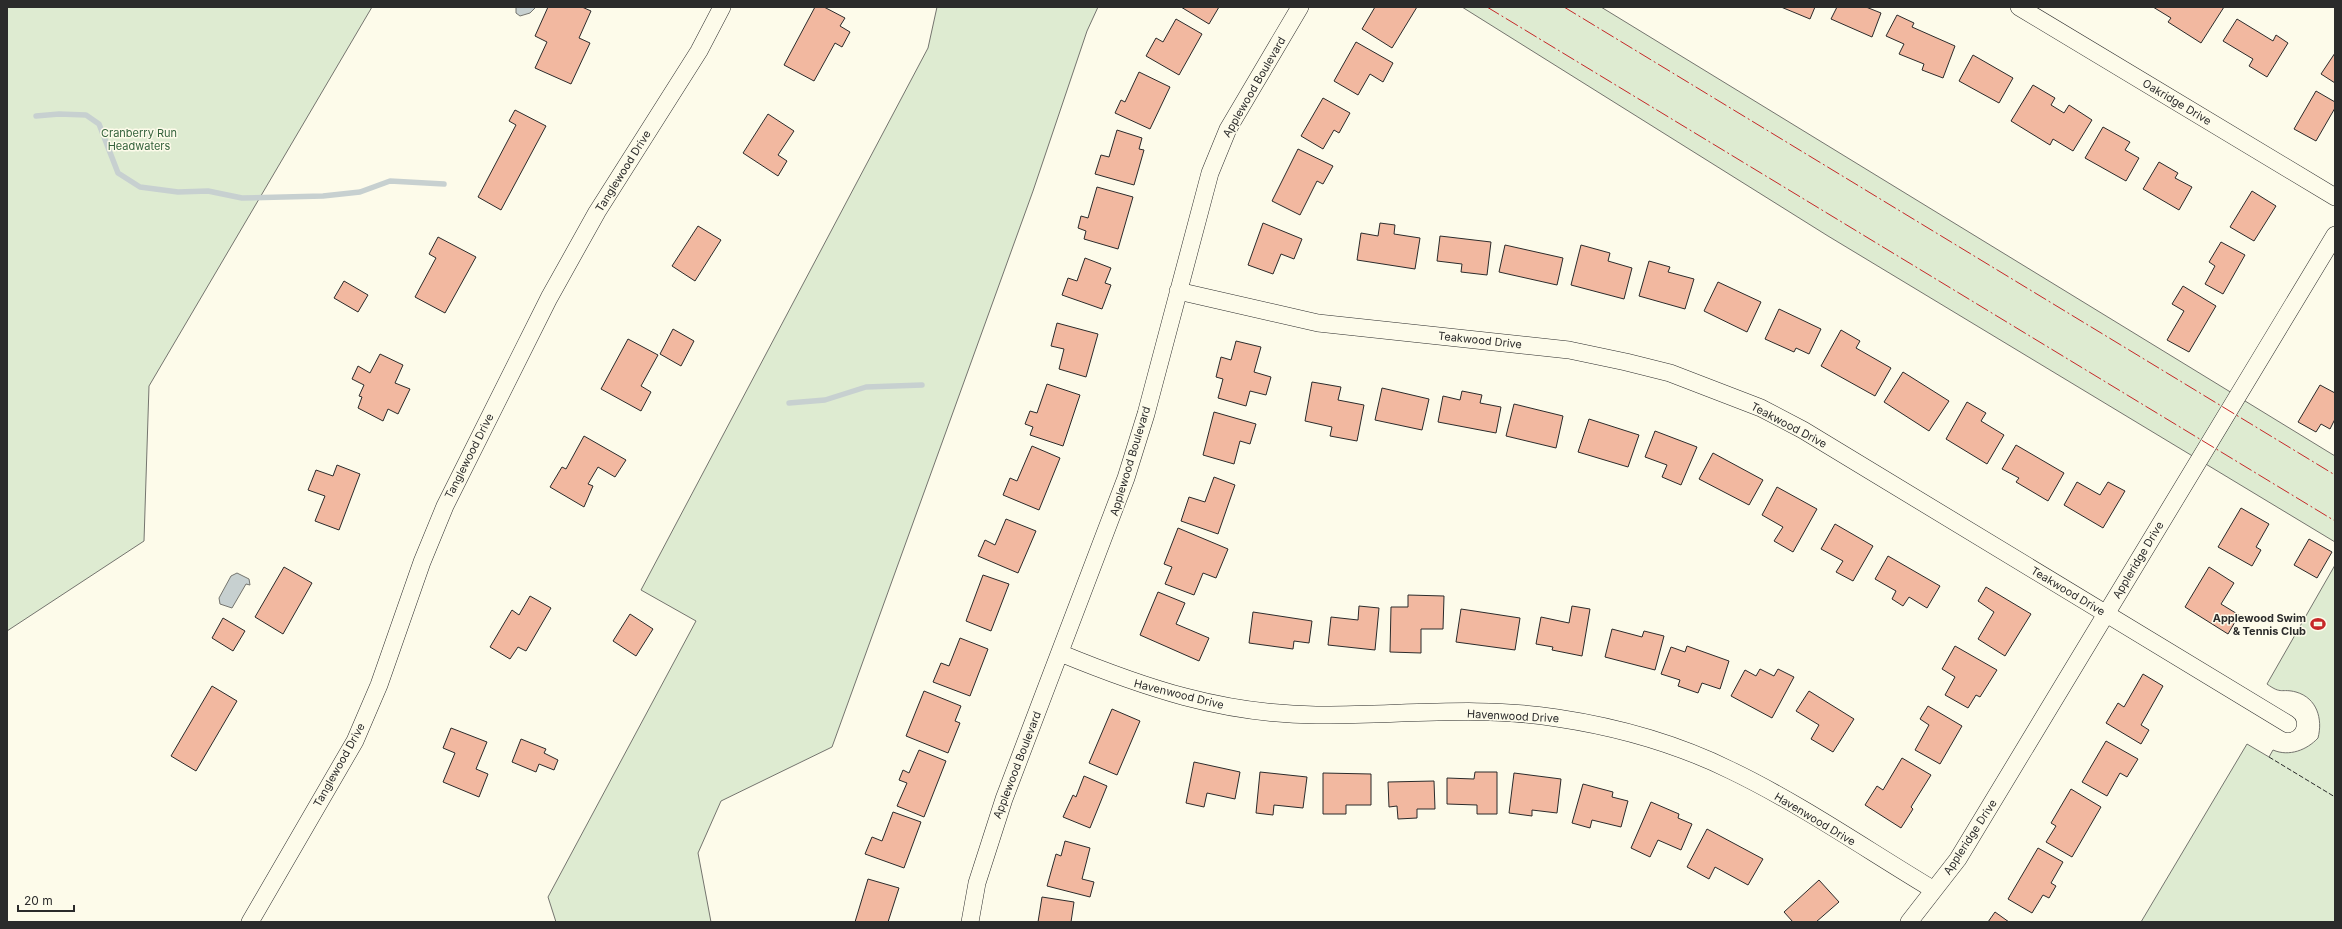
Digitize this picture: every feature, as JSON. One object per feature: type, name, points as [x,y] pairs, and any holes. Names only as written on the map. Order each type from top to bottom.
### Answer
[{"type":"street","name":"Tanglewood Drive","points":[[250,922],[355,741],[379,685],[422,562],[444,506],[549,298],[597,212],[699,51],[722,7]]},
{"type":"street","name":"Applewood Boulevard","points":[[970,922],[977,883],[990,837],[1126,478],[1202,200],[1228,129],[1300,7]]},
{"type":"street","name":"Oakridge Drive","points":[[2019,7],[2335,197]]},
{"type":"street","name":"Appleridge Drive","points":[[1909,922],[1958,859],[2335,235]]},
{"type":"street","name":"Teakwood Drive","points":[[1178,291],[1318,323],[1570,350],[1670,373],[1761,408],[1803,430],[2288,724]]},
{"type":"street","name":"Havenwood Drive","points":[[1060,653],[1155,690],[1201,702],[1244,709],[1315,715],[1494,712],[1555,717],[1622,730],[1680,748],[1730,770],[1782,798],[1934,890]]},
{"type":"green space","name":"Cranberry Run Headwaters","points":[[7,7],[372,7],[149,386],[144,541],[7,631]]},
{"type":"green space","points":[[937,7],[1098,7],[1087,31],[1033,191],[832,747],[721,801],[698,853],[711,922],[556,922],[548,897],[696,621],[641,590],[928,48]]},
{"type":"green space","points":[[1462,7],[1601,7],[2335,456],[2335,542],[1828,236]]},
{"type":"green space","points":[[2335,565],[2335,922],[2141,922],[2247,744],[2269,757],[2273,750],[2285,753],[2297,751],[2309,746],[2318,738],[2320,724],[2314,704],[2303,695],[2296,692],[2279,690],[2267,684]]},
{"type":"shaded area","points":[[516,7],[536,7],[530,13],[520,16],[516,13]]},
{"type":"shaded area","points":[[237,573],[249,579],[250,585],[246,584],[232,608],[220,604],[219,598],[231,576]]},
{"type":"building","points":[[548,7],[582,7],[591,11],[579,38],[590,43],[571,84],[535,68],[547,42],[535,36]]},
{"type":"building","points":[[815,7],[824,7],[845,18],[840,26],[850,32],[842,47],[835,43],[814,81],[784,65]]},
{"type":"building","points":[[1181,7],[1219,7],[1209,24]]},
{"type":"building","points":[[1375,7],[1417,7],[1392,48],[1362,29]]},
{"type":"building","points":[[1781,7],[1815,7],[1810,19]]},
{"type":"building","points":[[1837,7],[1866,7],[1881,13],[1872,37],[1831,19]]},
{"type":"building","points":[[2153,7],[2224,7],[2201,43],[2168,22],[2171,18]]},
{"type":"building","points":[[1897,15],[1914,23],[1912,27],[1955,46],[1943,78],[1922,70],[1924,64],[1899,54],[1904,44],[1886,36]]},
{"type":"building","points":[[1176,19],[1202,34],[1179,75],[1146,56],[1156,38],[1163,42]]},
{"type":"building","points":[[2237,19],[2273,41],[2276,35],[2288,43],[2267,77],[2249,66],[2253,59],[2223,41]]},
{"type":"building","points":[[1356,42],[1393,63],[1383,82],[1370,74],[1358,95],[1334,81]]},
{"type":"building","points":[[2335,53],[2335,83],[2321,74]]},
{"type":"building","points":[[1973,55],[2013,78],[1999,103],[1959,81]]},
{"type":"building","points":[[1139,72],[1170,87],[1150,129],[1115,113],[1121,100],[1125,102]]},
{"type":"building","points":[[2033,85],[2055,98],[2051,105],[2064,113],[2069,105],[2092,120],[2073,151],[2053,139],[2050,145],[2011,121]]},
{"type":"building","points":[[2316,91],[2335,102],[2335,108],[2316,141],[2294,129]]},
{"type":"building","points":[[1323,98],[1350,113],[1339,133],[1334,130],[1323,149],[1301,136]]},
{"type":"building","points":[[515,110],[546,126],[501,210],[478,197],[516,125],[509,121]]},
{"type":"building","points":[[768,114],[794,131],[778,155],[787,161],[778,176],[743,153]]},
{"type":"building","points":[[2103,127],[2130,142],[2125,150],[2139,158],[2126,181],[2085,158]]},
{"type":"building","points":[[1117,130],[1142,138],[1139,149],[1144,150],[1134,185],[1095,174],[1101,155],[1109,157]]},
{"type":"building","points":[[1298,149],[1333,166],[1323,184],[1317,181],[1300,215],[1272,201]]},
{"type":"building","points":[[2159,162],[2178,173],[2175,178],[2192,187],[2179,210],[2143,189]]},
{"type":"building","points":[[1097,187],[1133,197],[1118,249],[1084,239],[1086,231],[1078,228],[1081,216],[1088,218]]},
{"type":"building","points":[[2252,191],[2276,206],[2254,241],[2230,227]]},
{"type":"building","points":[[1263,223],[1302,239],[1294,259],[1281,254],[1273,274],[1248,265]]},
{"type":"building","points":[[1380,223],[1395,225],[1394,234],[1420,238],[1415,269],[1357,260],[1361,233],[1378,236]]},
{"type":"building","points":[[698,226],[721,240],[695,281],[672,266]]},
{"type":"building","points":[[1440,236],[1491,242],[1487,275],[1461,272],[1462,264],[1437,261]]},
{"type":"building","points":[[438,237],[476,257],[445,313],[415,297],[436,258],[429,254]]},
{"type":"building","points":[[2221,242],[2245,255],[2223,294],[2205,284],[2215,266],[2209,262]]},
{"type":"building","points":[[1505,245],[1563,258],[1557,285],[1499,272]]},
{"type":"building","points":[[1581,245],[1610,253],[1608,261],[1632,268],[1624,299],[1571,285]]},
{"type":"building","points":[[1085,258],[1111,268],[1105,283],[1111,285],[1102,309],[1062,295],[1068,278],[1077,281]]},
{"type":"building","points":[[1649,261],[1670,267],[1668,272],[1694,279],[1685,309],[1639,296]]},
{"type":"building","points":[[344,281],[368,295],[358,312],[334,298]]},
{"type":"building","points":[[1718,282],[1761,302],[1747,332],[1704,311]]},
{"type":"building","points":[[2183,286],[2216,306],[2189,352],[2167,340],[2184,311],[2172,304]]},
{"type":"building","points":[[1779,309],[1821,329],[1809,354],[1796,348],[1794,352],[1765,339]]},
{"type":"building","points":[[1057,323],[1098,334],[1086,377],[1059,369],[1064,349],[1051,346]]},
{"type":"building","points":[[673,329],[694,341],[681,366],[660,354]]},
{"type":"building","points":[[1841,330],[1860,341],[1856,348],[1891,368],[1875,396],[1821,366]]},
{"type":"building","points":[[628,339],[658,355],[641,386],[651,392],[641,411],[601,389]]},
{"type":"building","points":[[1236,341],[1261,347],[1254,372],[1271,377],[1266,395],[1250,391],[1246,406],[1218,398],[1223,379],[1216,377],[1221,357],[1231,360]]},
{"type":"building","points":[[380,354],[403,365],[395,383],[410,389],[398,414],[388,409],[383,421],[358,408],[362,397],[359,396],[364,385],[352,379],[358,366],[370,373]]},
{"type":"building","points":[[1903,372],[1949,401],[1929,431],[1884,402]]},
{"type":"building","points":[[1312,382],[1341,387],[1338,400],[1364,405],[1357,441],[1330,436],[1332,427],[1305,421]]},
{"type":"building","points":[[1047,384],[1080,395],[1063,446],[1030,435],[1033,427],[1025,424],[1030,411],[1037,413]]},
{"type":"building","points":[[2320,385],[2335,393],[2335,419],[2330,429],[2321,424],[2316,432],[2298,422]]},
{"type":"building","points":[[1382,388],[1429,399],[1422,430],[1375,420]]},
{"type":"building","points":[[1462,391],[1482,395],[1480,403],[1501,407],[1496,433],[1438,422],[1443,396],[1460,400]]},
{"type":"building","points":[[1967,402],[1986,413],[1981,421],[2004,435],[1987,464],[1946,439]]},
{"type":"building","points":[[1514,404],[1563,416],[1556,448],[1506,436]]},
{"type":"building","points":[[1214,412],[1256,424],[1250,444],[1240,441],[1234,464],[1203,455]]},
{"type":"building","points":[[1589,419],[1639,435],[1628,467],[1578,452]]},
{"type":"building","points":[[1655,431],[1697,447],[1681,485],[1662,477],[1667,465],[1645,457]]},
{"type":"building","points":[[584,436],[626,460],[615,477],[598,467],[588,484],[593,486],[584,507],[550,487],[562,467],[566,469]]},
{"type":"building","points":[[2016,445],[2064,473],[2048,501],[2016,482],[2019,478],[2002,469]]},
{"type":"building","points":[[1032,446],[1060,458],[1039,510],[1003,495],[1010,478],[1017,481]]},
{"type":"building","points":[[1713,453],[1763,480],[1749,505],[1699,479]]},
{"type":"building","points":[[337,465],[360,474],[339,530],[315,521],[325,496],[308,490],[316,470],[333,476]]},
{"type":"building","points":[[1214,477],[1235,485],[1218,534],[1181,521],[1189,497],[1205,502]]},
{"type":"building","points":[[2077,482],[2100,495],[2108,482],[2125,491],[2103,528],[2064,505]]},
{"type":"building","points":[[1777,487],[1817,509],[1793,552],[1774,541],[1783,527],[1762,515]]},
{"type":"building","points":[[2241,508],[2269,524],[2256,547],[2261,550],[2252,566],[2218,547]]},
{"type":"building","points":[[1006,519],[1036,531],[1018,573],[978,556],[985,540],[995,545]]},
{"type":"building","points":[[1835,524],[1873,546],[1853,581],[1836,572],[1843,561],[1821,549]]},
{"type":"building","points":[[1178,528],[1228,549],[1216,578],[1203,573],[1194,595],[1165,584],[1172,567],[1164,564]]},
{"type":"building","points":[[2309,539],[2332,552],[2317,578],[2294,565]]},
{"type":"building","points":[[1888,556],[1940,586],[1927,608],[1909,597],[1903,606],[1892,599],[1896,591],[1875,579]]},
{"type":"building","points":[[284,567],[312,583],[283,634],[255,617]]},
{"type":"building","points":[[2209,567],[2234,583],[2221,604],[2239,615],[2228,634],[2185,607]]},
{"type":"building","points":[[983,575],[1009,584],[991,631],[966,621]]},
{"type":"building","points":[[1986,587],[2031,614],[2005,656],[1978,639],[1994,612],[1978,601]]},
{"type":"building","points":[[1158,592],[1185,603],[1176,624],[1209,638],[1199,661],[1140,635]]},
{"type":"building","points":[[1408,595],[1444,596],[1443,629],[1421,629],[1421,653],[1390,652],[1391,607],[1408,607]]},
{"type":"building","points":[[530,596],[551,608],[526,651],[518,647],[510,659],[490,647],[512,610],[519,615]]},
{"type":"building","points":[[1359,606],[1379,608],[1375,650],[1328,645],[1331,617],[1358,620]]},
{"type":"building","points":[[1572,606],[1590,609],[1582,656],[1552,650],[1553,647],[1536,644],[1541,617],[1569,623]]},
{"type":"building","points":[[1461,609],[1520,618],[1515,650],[1456,642]]},
{"type":"building","points":[[1253,612],[1312,621],[1309,643],[1294,641],[1293,649],[1249,643]]},
{"type":"building","points":[[630,614],[653,629],[636,656],[613,641]]},
{"type":"building","points":[[223,618],[245,631],[233,651],[212,638]]},
{"type":"building","points":[[1612,629],[1642,637],[1644,631],[1664,636],[1655,670],[1605,657]]},
{"type":"building","points":[[960,638],[988,649],[970,696],[933,682],[941,663],[949,666]]},
{"type":"building","points":[[1687,646],[1729,661],[1720,689],[1702,683],[1698,693],[1678,686],[1680,680],[1661,674],[1671,647],[1685,652]]},
{"type":"building","points":[[1955,646],[1997,670],[1980,697],[1976,695],[1968,708],[1945,695],[1955,677],[1942,669]]},
{"type":"building","points":[[1760,669],[1774,676],[1778,669],[1794,677],[1772,718],[1731,696],[1745,670],[1756,676]]},
{"type":"building","points":[[2143,674],[2163,686],[2141,725],[2149,730],[2141,744],[2106,723],[2118,703],[2124,707]]},
{"type":"building","points":[[212,686],[237,701],[196,771],[171,756]]},
{"type":"building","points":[[924,691],[961,706],[955,721],[960,723],[948,753],[906,736]]},
{"type":"building","points":[[1809,691],[1854,719],[1833,752],[1811,739],[1819,725],[1796,711]]},
{"type":"building","points":[[1928,706],[1962,726],[1940,764],[1915,750],[1929,725],[1920,719]]},
{"type":"building","points":[[1112,709],[1140,721],[1117,775],[1089,763]]},
{"type":"building","points":[[451,728],[487,742],[476,769],[488,774],[479,797],[443,782],[455,753],[443,748]]},
{"type":"building","points":[[521,739],[546,749],[544,753],[558,760],[554,770],[539,764],[536,772],[512,762]]},
{"type":"building","points":[[2106,741],[2138,759],[2127,777],[2120,773],[2107,796],[2082,782]]},
{"type":"building","points":[[919,750],[946,761],[924,817],[897,806],[907,783],[899,780],[903,770],[909,773]]},
{"type":"building","points":[[1902,758],[1931,775],[1911,807],[1913,809],[1901,828],[1865,805],[1877,786],[1883,790]]},
{"type":"building","points":[[1194,762],[1240,772],[1235,799],[1207,793],[1204,807],[1186,803]]},
{"type":"building","points":[[1260,772],[1307,777],[1303,808],[1274,805],[1273,815],[1256,813]]},
{"type":"building","points":[[1475,772],[1497,772],[1497,814],[1477,814],[1477,805],[1447,804],[1447,778],[1474,779]]},
{"type":"building","points":[[1323,773],[1371,774],[1371,805],[1346,805],[1346,814],[1323,814]]},
{"type":"building","points":[[1514,773],[1561,779],[1557,813],[1532,810],[1532,816],[1509,813]]},
{"type":"building","points":[[1084,776],[1107,786],[1090,828],[1063,817],[1073,795],[1076,797]]},
{"type":"building","points":[[1434,781],[1435,809],[1417,809],[1417,818],[1398,819],[1397,806],[1389,807],[1388,782]]},
{"type":"building","points":[[1583,784],[1613,792],[1612,797],[1628,801],[1621,827],[1592,820],[1590,828],[1572,823]]},
{"type":"building","points":[[2071,789],[2101,807],[2072,857],[2046,842],[2056,826],[2051,823]]},
{"type":"building","points":[[1651,802],[1679,814],[1678,818],[1692,824],[1681,850],[1658,840],[1650,857],[1631,848]]},
{"type":"building","points":[[893,812],[921,822],[904,868],[865,854],[872,837],[882,841]]},
{"type":"building","points":[[1707,829],[1763,859],[1748,885],[1715,867],[1709,879],[1687,867]]},
{"type":"building","points":[[1065,841],[1090,848],[1082,879],[1094,882],[1090,897],[1047,886],[1056,854],[1061,856]]},
{"type":"building","points":[[2038,848],[2063,862],[2051,883],[2056,886],[2049,898],[2043,895],[2032,913],[2008,899]]},
{"type":"building","points":[[868,879],[899,888],[888,922],[855,922]]},
{"type":"building","points":[[1819,880],[1839,902],[1816,922],[1793,922],[1784,912]]},
{"type":"building","points":[[1042,897],[1074,902],[1071,922],[1038,922]]},
{"type":"building","points":[[1995,912],[2009,922],[1988,922]]},
{"type":"waterway","points":[[36,116],[59,114],[86,115],[99,124],[118,173],[140,187],[178,192],[208,191],[242,198],[323,196],[360,192],[390,181],[444,184]]},
{"type":"waterway","points":[[789,403],[825,400],[866,387],[922,385]]},
{"type":"fence","points":[[2269,757],[2335,797]]},
{"type":"power","points":[[1487,7],[2335,521]]},
{"type":"power","points":[[1564,7],[2335,475]]},
{"type":"place","name":"Applewood Swim & Tennis Club","points":[[2318,624]]}]
